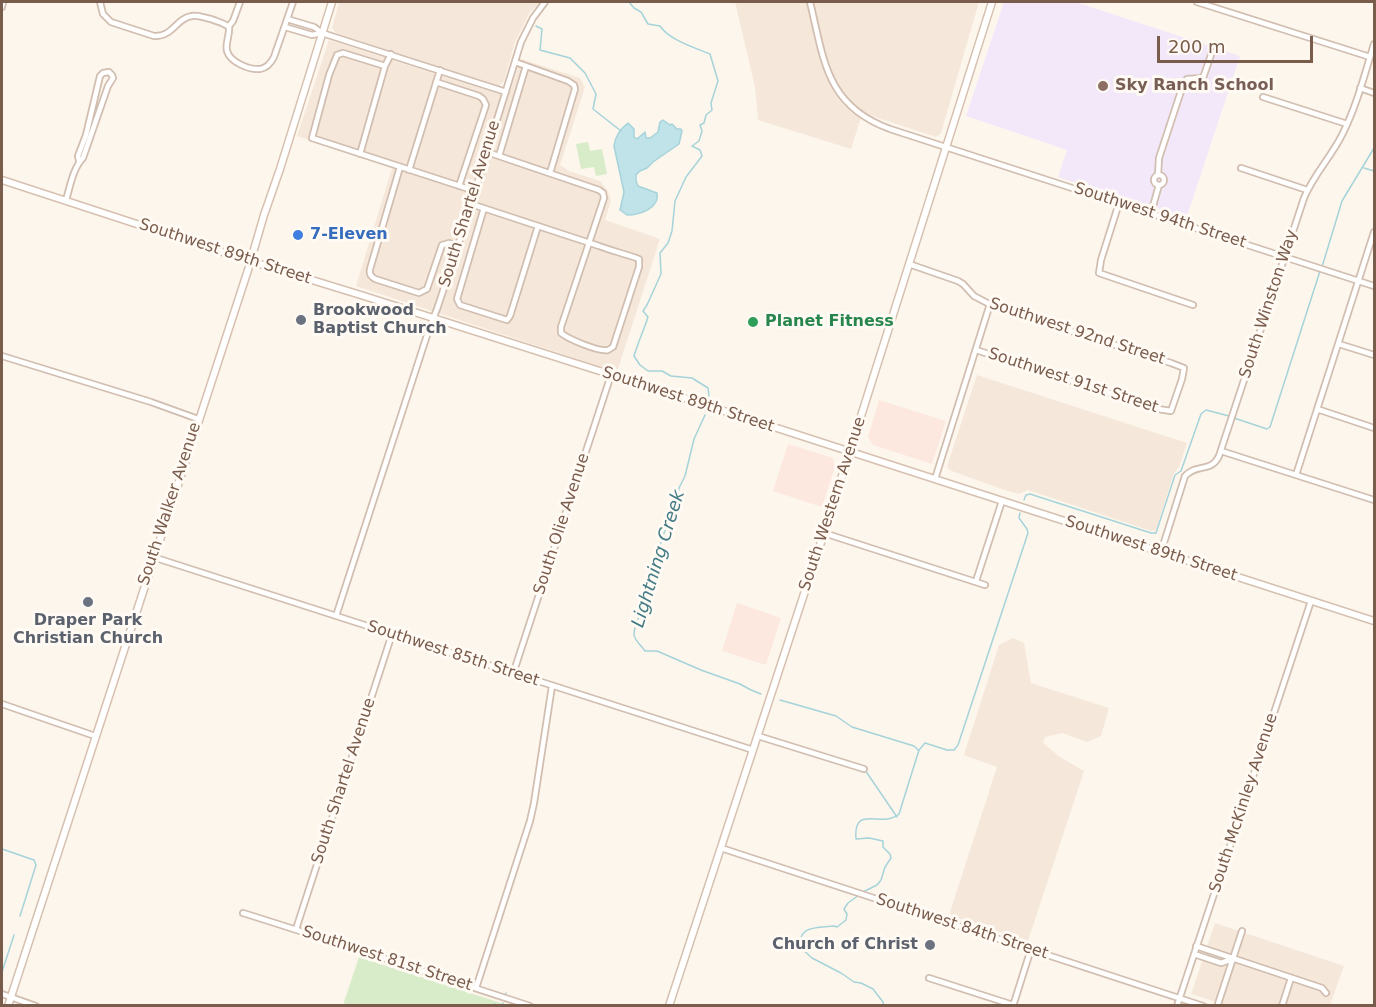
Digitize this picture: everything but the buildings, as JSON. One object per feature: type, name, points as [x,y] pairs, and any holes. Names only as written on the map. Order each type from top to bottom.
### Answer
[{"type":"main road","name":"South Walker Avenue","points":[[7,1005],[250,261],[332,2]]},
{"type":"main road","name":"South Western Avenue","points":[[669,1005],[824,533],[992,2]]},
{"type":"main road","name":"Southwest 89th Street","points":[[2,180],[1374,621]]},
{"type":"street","points":[[2,7],[3,2]]},
{"type":"street","points":[[100,2],[103,14],[111,22],[154,36],[166,34],[192,16],[202,16],[228,26]]},
{"type":"street","points":[[228,26],[234,21],[240,2]]},
{"type":"street","points":[[228,26],[230,33],[227,51],[232,60],[253,68],[266,67],[274,57],[292,2]]},
{"type":"street","name":"South Shartel Avenue","points":[[336,616],[458,246],[526,29],[545,2]]},
{"type":"street","name":"Southwest 94th Street","points":[[810,2],[828,72],[836,89],[848,104],[865,118],[946,147],[1374,286]]},
{"type":"street","points":[[1197,2],[1370,57]]},
{"type":"street","points":[[287,19],[314,27],[322,33],[506,92]]},
{"type":"street","points":[[285,27],[312,35],[322,33]]},
{"type":"street","name":"South Winston Way","points":[[1221,451],[1307,190],[1336,147],[1347,124],[1374,44]]},
{"type":"street","points":[[1151,213],[1159,185],[1163,182],[1161,176],[1158,175],[1159,158],[1183,85],[1187,79],[1203,78],[1212,52]]},
{"type":"street","points":[[385,66],[343,53],[336,56],[312,138],[475,191]]},
{"type":"street","points":[[360,154],[385,66],[391,54]]},
{"type":"street","points":[[515,62],[574,85],[575,89],[550,173]]},
{"type":"street","points":[[500,156],[526,66]]},
{"type":"street","points":[[409,170],[440,70]]},
{"type":"street","points":[[66,200],[79,161],[83,158],[100,76],[109,72],[112,78],[88,135]]},
{"type":"street","points":[[436,82],[479,96],[486,105],[459,186]]},
{"type":"street","points":[[1360,88],[1374,93]]},
{"type":"street","points":[[1263,97],[1347,124]]},
{"type":"street","points":[[471,204],[589,243],[632,256],[639,259],[639,267],[613,347],[609,350],[601,350],[571,340],[561,333],[561,327],[589,243],[604,198],[603,193],[487,152]]},
{"type":"street","points":[[400,167],[370,270],[371,277],[419,293],[427,289],[442,245],[448,243],[458,246]]},
{"type":"street","points":[[1241,168],[1307,190]]},
{"type":"street","points":[[1119,203],[1099,273],[1193,305]]},
{"type":"street","points":[[484,208],[457,299],[460,305],[507,320],[538,226]]},
{"type":"street","points":[[1296,475],[1374,232]]},
{"type":"street","name":"Southwest 92nd Street","points":[[909,264],[958,281],[974,296],[990,304],[1184,368],[1171,411]]},
{"type":"street","points":[[935,479],[990,304]]},
{"type":"street","points":[[1339,344],[1374,356]]},
{"type":"street","name":"Southwest 91st Street","points":[[976,350],[1158,409],[1171,411]]},
{"type":"street","points":[[2,356],[198,418]]},
{"type":"street","name":"South Olie Avenue","points":[[513,674],[611,375]]},
{"type":"street","points":[[1317,409],[1374,428]]},
{"type":"street","points":[[1161,552],[1185,476],[1194,469],[1213,465],[1221,451],[1374,500]]},
{"type":"street","points":[[976,581],[1002,501]]},
{"type":"street","points":[[824,533],[985,585]]},
{"type":"street","name":"Southwest 85th Street","points":[[153,557],[753,750]]},
{"type":"street","name":"South McKinley Avenue","points":[[1177,1005],[1311,601]]},
{"type":"street","name":"South Shartel Avenue","points":[[296,929],[392,634]]},
{"type":"street","points":[[476,988],[530,821],[552,686]]},
{"type":"street","points":[[2,704],[95,736]]},
{"type":"street","points":[[758,736],[864,769]]},
{"type":"street","name":"Southwest 84th Street","points":[[721,848],[1203,1005]]},
{"type":"street","name":"Southwest 81st Street","points":[[243,913],[530,1005]]},
{"type":"street","points":[[1218,1004],[1242,931]]},
{"type":"street","points":[[1196,946],[1322,988],[1326,993]]},
{"type":"street","points":[[929,978],[1013,1005],[1031,950]]},
{"type":"street","points":[[1194,954],[1221,963],[1233,959]]},
{"type":"street","points":[[1282,1005],[1291,978]]},
{"type":"street","points":[[2,994],[36,1005]]},
{"type":"shaded area","points":[[339,2],[541,2],[530,12],[515,42],[504,81],[499,86],[336,33],[332,28]]},
{"type":"shaded area","points":[[735,2],[979,2],[941,133],[936,137],[863,111],[851,149],[758,120],[755,87]]},
{"type":"shaded area","name":"Sky Ranch School","points":[[1004,2],[1076,2],[1240,56],[1186,219],[1058,177],[1067,150],[966,116]]},
{"type":"shaded area","points":[[329,40],[508,97],[521,59],[580,78],[585,87],[560,165],[569,171],[600,181],[608,191],[611,201],[605,220],[660,239],[617,372],[356,286],[392,168],[297,136]]},
{"type":"shaded area","points":[[977,375],[1187,443],[1179,467],[1174,473],[1156,530],[1151,531],[1028,490],[1019,494],[1004,490],[949,470],[947,466]]},
{"type":"shaded area","points":[[879,400],[946,421],[932,464],[873,445],[868,437]]},
{"type":"shaded area","points":[[788,444],[833,458],[835,467],[822,507],[773,491]]},
{"type":"shaded area","points":[[737,603],[781,618],[766,665],[722,651]]},
{"type":"shaded area","points":[[1013,638],[1024,643],[1031,683],[1109,708],[1101,736],[1087,742],[1062,733],[1045,737],[1043,743],[1060,757],[1084,771],[1028,941],[952,916],[950,912],[997,767],[964,755],[999,645]]},
{"type":"shaded area","points":[[1215,923],[1344,966],[1330,1005],[1225,1005],[1191,994]]},
{"type":"green space","points":[[588,142],[590,151],[602,149],[607,174],[596,176],[594,167],[581,169],[576,144]]},
{"type":"green space","points":[[359,957],[507,1005],[343,1005]]},
{"type":"water","points":[[663,120],[681,129],[679,144],[636,175],[638,186],[657,193],[657,198],[648,210],[627,215],[620,210],[624,192],[614,146],[615,139],[628,123],[634,129],[634,137],[637,139],[645,132],[646,138],[650,138],[658,132],[660,122]]},
{"type":"waterway","name":"Lightning Creek","points":[[629,2],[641,12],[648,24],[660,26],[676,39],[710,54],[718,81],[711,103],[712,110],[706,115],[704,123],[700,125],[702,131],[699,141],[692,146],[700,150],[702,156],[686,177],[675,201],[672,231],[668,243],[660,253],[661,274],[643,311],[648,317],[634,356],[648,371],[662,371],[671,376],[692,378],[708,388],[709,396]]},
{"type":"waterway","points":[[536,26],[542,29],[540,50],[570,58],[585,73],[596,94],[593,109],[621,131]]},
{"type":"waterway","points":[[1322,267],[1342,201],[1374,148]]},
{"type":"waterway","points":[[1364,168],[1374,171]]},
{"type":"waterway","points":[[1234,418],[1267,429],[1270,427],[1320,271]]},
{"type":"waterway","points":[[1024,500],[1026,495],[1030,494],[1156,533],[1175,475],[1181,471],[1201,414],[1206,410],[1229,416]]},
{"type":"waterway","name":"Lightning Creek","points":[[705,415],[694,439],[677,501],[673,506],[644,593],[634,635],[645,651],[657,651],[761,694]]},
{"type":"waterway","points":[[863,892],[877,885],[891,858],[883,847],[883,841],[869,838],[856,839],[856,828],[859,822],[864,819],[892,818],[899,814],[919,750],[925,743],[947,750],[954,750],[958,745],[1028,533],[1019,518],[1020,513]]},
{"type":"waterway","name":"Lightning Creek","points":[[780,700],[836,716],[852,727],[914,746],[918,750]]},
{"type":"waterway","points":[[865,770],[897,817]]},
{"type":"waterway","points":[[2,849],[34,860],[36,865],[20,916]]},
{"type":"waterway","name":"Lightning Creek","points":[[859,895],[844,909],[847,914],[846,920],[837,927],[805,931],[800,940],[800,947],[812,958],[854,982],[873,989],[884,1006]]},
{"type":"waterway","points":[[2,972],[14,935]]},
{"type":"place","name":"Sky Ranch School","points":[[1103,86]]},
{"type":"place","name":"7-Eleven","points":[[298,235]]},
{"type":"place","name":"Brookwood Baptist Church","points":[[301,320]]},
{"type":"place","name":"Planet Fitness","points":[[753,322]]},
{"type":"place","name":"Draper Park Christian Church","points":[[88,602]]},
{"type":"place","name":"Church of Christ","points":[[930,945]]}]
